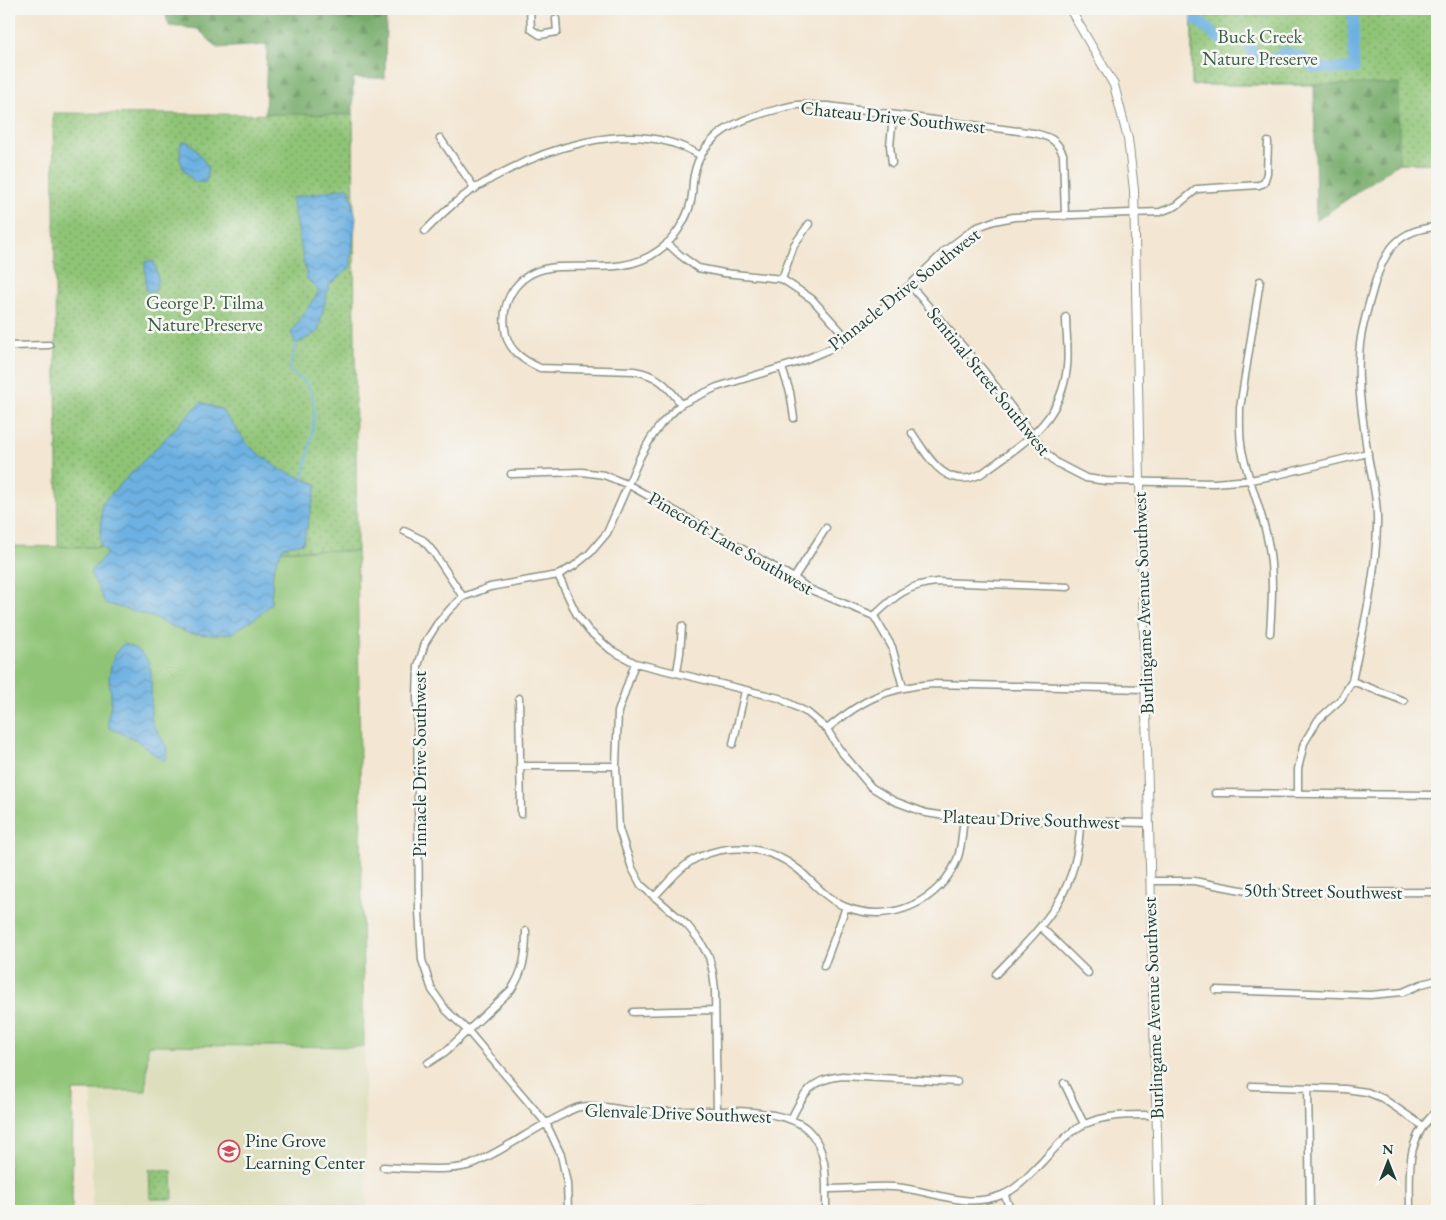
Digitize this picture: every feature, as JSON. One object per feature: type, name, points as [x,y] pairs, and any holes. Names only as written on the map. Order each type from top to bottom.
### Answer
[{"type":"street","points":[[530,9],[531,29],[540,35],[557,32],[556,19]]},
{"type":"street","name":"Burlingame Avenue Southwest","points":[[1070,9],[1114,85],[1128,139],[1134,182],[1148,823],[1159,1211]]},
{"type":"street","name":"Chateau Drive Southwest","points":[[681,404],[658,379],[646,373],[540,368],[528,363],[513,349],[507,339],[504,315],[510,293],[525,278],[533,274],[558,267],[595,268],[624,265],[657,252],[680,227],[688,211],[693,191],[694,174],[701,156],[724,131],[750,116],[797,105],[828,106],[1034,133],[1050,138],[1059,145],[1063,154],[1065,216]]},
{"type":"street","points":[[892,163],[890,146],[893,116]]},
{"type":"street","points":[[440,138],[474,189]]},
{"type":"street","points":[[425,231],[448,208],[474,189],[520,163],[551,152],[602,140],[653,138],[690,149],[701,156]]},
{"type":"street","name":"Pinnacle Drive Southwest","points":[[568,1211],[567,1183],[560,1154],[546,1122],[468,1031],[446,1010],[432,990],[422,960],[419,911],[416,696],[418,666],[425,643],[437,624],[463,597],[490,586],[558,574],[582,560],[600,543],[607,533],[640,457],[651,438],[681,404],[717,387],[782,368],[830,350],[910,285],[946,250],[974,228],[994,221],[1014,218],[1160,212],[1176,206],[1197,189],[1254,186],[1264,183],[1267,173],[1268,142]]},
{"type":"street","points":[[782,279],[794,245],[809,224]]},
{"type":"street","points":[[1298,794],[1298,769],[1304,743],[1318,720],[1341,699],[1352,681],[1376,556],[1377,502],[1361,407],[1359,370],[1361,338],[1370,301],[1384,259],[1401,237],[1426,228],[1437,228]]},
{"type":"street","points":[[667,243],[698,268],[724,273],[782,279],[812,299],[847,338]]},
{"type":"street","points":[[1260,281],[1240,408],[1240,425],[1242,449],[1268,541],[1272,584],[1270,633]]},
{"type":"street","name":"Sentinal Street Southwest","points":[[910,285],[984,371],[1046,453],[1058,463],[1086,478],[1106,481],[1214,483],[1250,480],[1368,453]]},
{"type":"street","points":[[912,433],[938,468],[948,476],[957,479],[974,477],[981,474],[1033,435],[1050,417],[1063,391],[1068,365],[1066,317]]},
{"type":"street","points":[[9,346],[49,345]]},
{"type":"street","points":[[782,368],[790,392],[794,418]]},
{"type":"street","name":"Pinecroft Lane Southwest","points":[[511,474],[582,472],[604,475],[629,485],[794,578],[809,589],[874,616]]},
{"type":"street","points":[[794,578],[826,528]]},
{"type":"street","points":[[404,531],[423,540],[434,553],[463,597]]},
{"type":"street","name":"Plateau Drive Southwest","points":[[558,574],[568,600],[588,632],[611,650],[635,662],[779,698],[797,706],[827,729],[838,749],[871,787],[894,801],[926,813],[964,819],[1148,823]]},
{"type":"street","points":[[903,687],[892,647],[874,616],[900,593],[917,585],[936,582],[1068,586]]},
{"type":"street","points":[[677,672],[682,626]]},
{"type":"street","points":[[635,662],[618,712],[616,766],[618,830],[632,868],[641,885],[687,925],[700,941],[709,957],[713,973],[717,1111]]},
{"type":"street","points":[[1352,681],[1404,701]]},
{"type":"street","points":[[827,729],[854,707],[871,698],[903,687],[932,684],[1145,689]]},
{"type":"street","points":[[732,744],[746,691]]},
{"type":"street","points":[[519,698],[521,814]]},
{"type":"street","points":[[520,766],[616,766]]},
{"type":"street","points":[[1215,794],[1437,795]]},
{"type":"street","points":[[654,897],[677,873],[699,857],[715,852],[746,848],[777,855],[798,870],[818,889],[846,907],[870,913],[886,913],[910,907],[936,891],[946,878],[958,856],[964,819]]},
{"type":"street","points":[[996,974],[1041,927],[1059,902],[1070,880],[1077,858],[1080,822]]},
{"type":"street","name":"50th Street Southwest","points":[[1150,881],[1194,881],[1257,893],[1437,892]]},
{"type":"street","points":[[824,966],[846,907]]},
{"type":"street","points":[[1041,927],[1088,972]]},
{"type":"street","points":[[428,1063],[445,1052],[468,1031],[504,997],[518,979],[524,962],[526,931]]},
{"type":"street","points":[[1216,990],[1370,995],[1403,992],[1437,980]]},
{"type":"street","points":[[633,1012],[714,1010]]},
{"type":"street","points":[[791,1119],[801,1098],[810,1087],[830,1077],[957,1082]]},
{"type":"street","points":[[1064,1083],[1084,1124]]},
{"type":"street","points":[[1252,1086],[1345,1089],[1367,1092],[1382,1098],[1423,1126]]},
{"type":"street","points":[[1308,1088],[1310,1211]]},
{"type":"street","name":"Glenvale Drive Southwest","points":[[383,1168],[454,1168],[468,1165],[489,1156],[546,1122],[579,1107],[594,1105],[639,1112],[717,1111],[762,1114],[791,1119],[807,1128],[822,1151],[826,1211]]},
{"type":"street","points":[[1410,1211],[1409,1167],[1411,1152],[1423,1126],[1437,1111]]},
{"type":"street","points":[[826,1189],[892,1187],[911,1189],[959,1201],[988,1199],[1004,1194],[1028,1177],[1059,1143],[1084,1124],[1129,1115],[1156,1115]]},
{"type":"street","points":[[1004,1194],[1011,1211]]},
{"type":"street","points":[[684,1211],[709,1211]]},
{"type":"shaded area","name":"Pine Grove Learning Center","points":[[148,1045],[364,1047],[367,1211],[92,1211],[92,1091],[146,1091]]},
{"type":"green space","points":[[164,9],[379,9],[386,16],[385,78],[353,78],[353,115],[265,114],[267,45],[217,48],[198,29],[169,26]]},
{"type":"green space","name":"Buck Creek Nature Preserve","points":[[1192,9],[1437,9],[1437,163],[1399,163],[1316,221],[1314,85],[1192,85]]},
{"type":"green space","name":"Buck Creek Nature Preserve","points":[[1192,9],[1437,9],[1437,163],[1399,163],[1399,84],[1192,85]]},
{"type":"green space","name":"George P. Tilma Nature Preserve","points":[[53,113],[353,115],[357,551],[58,546]]},
{"type":"green space","points":[[9,546],[357,551],[364,1047],[148,1045],[146,1091],[73,1091],[72,1211],[9,1211]]},
{"type":"green space","points":[[149,1169],[172,1171],[173,1199],[150,1199]]},
{"type":"water","points":[[187,141],[195,148],[208,167],[206,182],[195,182],[186,173],[182,165],[180,160],[181,143]]},
{"type":"water","points":[[349,187],[356,218],[350,268],[329,285],[318,332],[296,344],[291,333],[319,291],[307,279],[292,198]]},
{"type":"water","points":[[145,262],[154,262],[158,278],[155,292],[146,291]]},
{"type":"water","points":[[201,402],[222,410],[249,446],[279,469],[317,484],[303,543],[283,547],[273,570],[271,604],[257,617],[232,633],[217,635],[190,634],[152,617],[105,603],[90,572],[107,553],[100,545],[102,503]]},
{"type":"water","points":[[124,644],[135,648],[142,654],[150,667],[151,718],[166,748],[166,757],[163,761],[135,739],[109,728],[108,720],[111,704],[110,670],[117,651]]},
{"type":"waterway","points":[[1197,9],[1196,19],[1221,40],[1247,42],[1257,60],[1271,61],[1285,52],[1303,58],[1315,68],[1354,69],[1353,13],[1361,9]]},
{"type":"waterway","points":[[296,344],[289,372],[306,382],[311,391],[314,416],[311,443],[303,478]]},
{"type":"place","name":"Pine Grove Learning Center","points":[[229,1151]]}]
